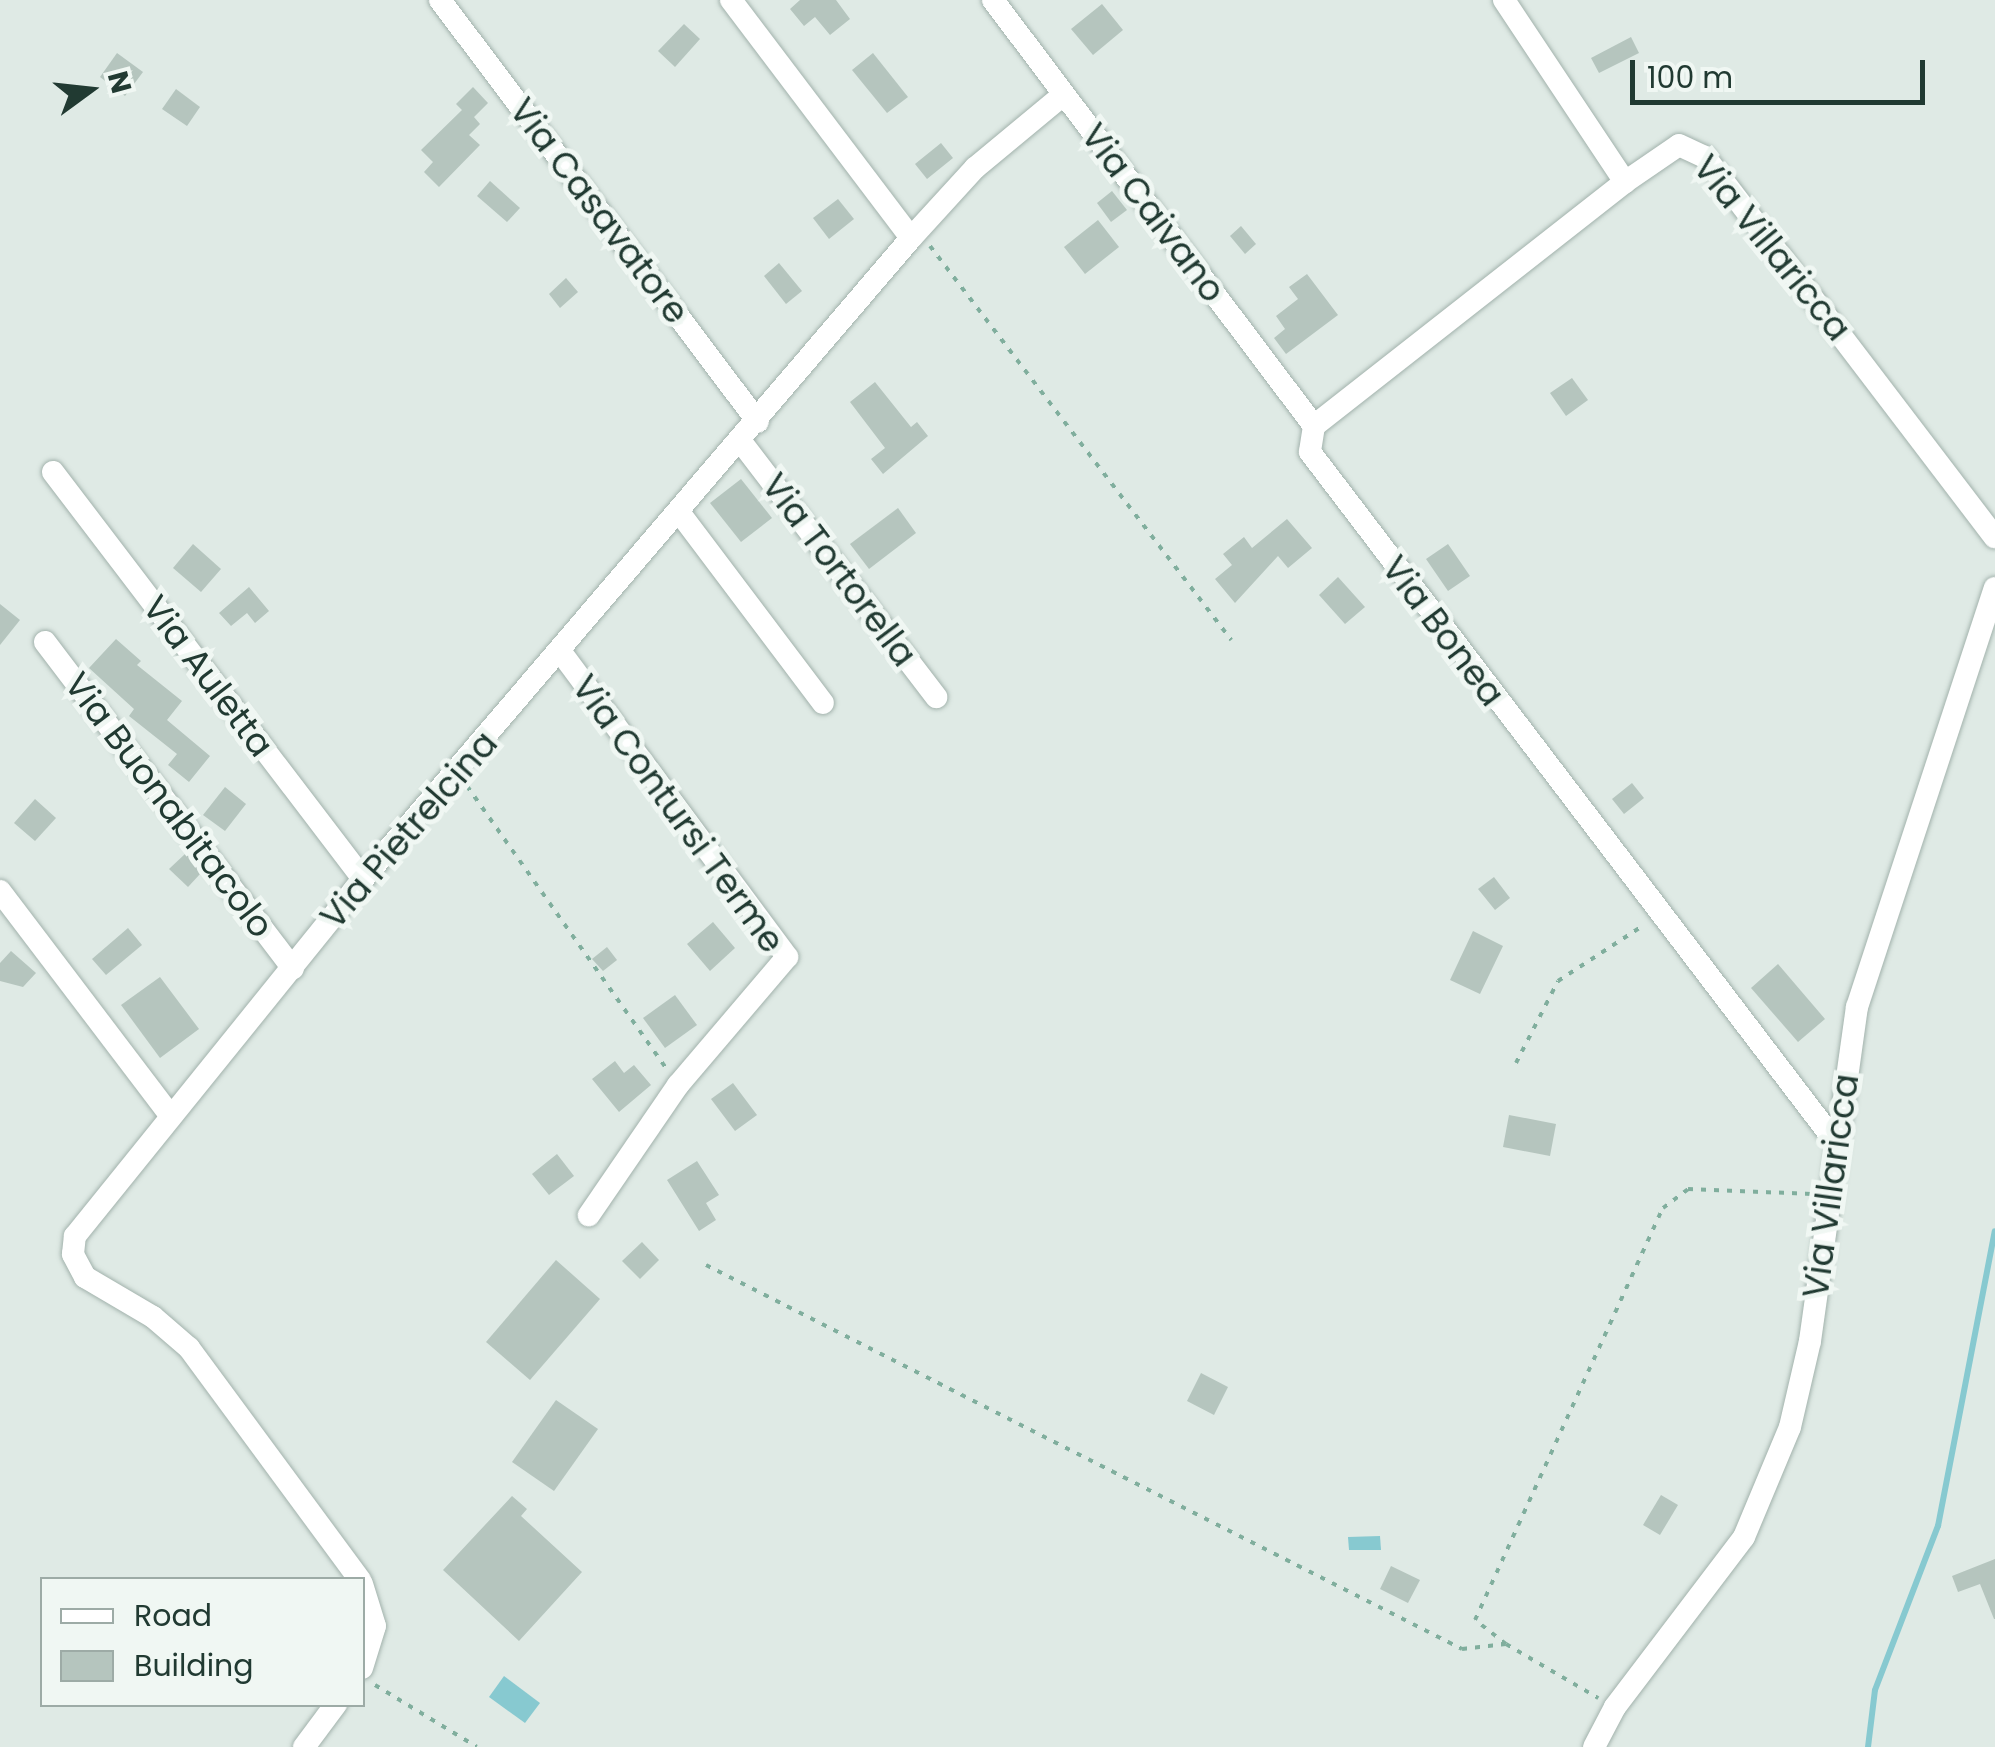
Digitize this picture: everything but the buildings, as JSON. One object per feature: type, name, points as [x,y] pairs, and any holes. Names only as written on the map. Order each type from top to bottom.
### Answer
[{"type":"street","name":"Via Casavatore","points":[[440,0],[758,422]]},
{"type":"street","points":[[731,0],[914,235]]},
{"type":"street","name":"Via Caivano","points":[[993,0],[1314,426]]},
{"type":"street","points":[[1314,426],[1626,182],[1504,0]]},
{"type":"street","name":"Via Pietrelcina","points":[[357,1577],[189,1348],[153,1317],[93,1284],[74,1262],[72,1248],[81,1225],[363,879],[458,774],[914,235],[986,158],[1064,95]]},
{"type":"street","name":"Via Villaricca","points":[[1626,182],[1679,145],[1699,150],[1995,537]]},
{"type":"street","name":"Via Bonea","points":[[1314,426],[1308,443],[1314,462],[1837,1144]]},
{"type":"street","name":"Via Tortorella","points":[[742,442],[936,697]]},
{"type":"street","name":"Via Auletta","points":[[53,472],[363,879]]},
{"type":"street","points":[[679,512],[823,702]]},
{"type":"street","name":"Via Villaricca","points":[[1594,1747],[1615,1707],[1760,1508],[1804,1374],[1862,991],[1995,588]]},
{"type":"street","name":"Via Buonabitacolo","points":[[45,642],[293,968]]},
{"type":"street","name":"Via Contursi Terme","points":[[560,651],[788,957],[678,1085],[589,1214]]},
{"type":"street","points":[[0,891],[169,1114]]},
{"type":"street","name":"Via Pietrelcina","points":[[365,1594],[376,1626],[365,1659]]},
{"type":"street","points":[[304,1747],[334,1707]]},
{"type":"path","points":[[914,235],[952,270],[1230,640]]},
{"type":"path","points":[[458,774],[678,1085]]},
{"type":"path","points":[[1516,1063],[1558,982],[1600,959],[1657,913]]},
{"type":"path","points":[[1615,1707],[1506,1644],[1475,1620],[1663,1208],[1688,1189],[1829,1195]]},
{"type":"path","points":[[706,1265],[1462,1649],[1506,1644]]},
{"type":"path","points":[[365,1680],[477,1747]]},
{"type":"water","points":[[1380,1536],[1381,1550],[1349,1550],[1348,1537]]},
{"type":"water","points":[[504,1676],[540,1703],[525,1723],[489,1697]]},
{"type":"waterway","points":[[1868,1747],[1875,1690],[1938,1526],[1995,1231]]}]
